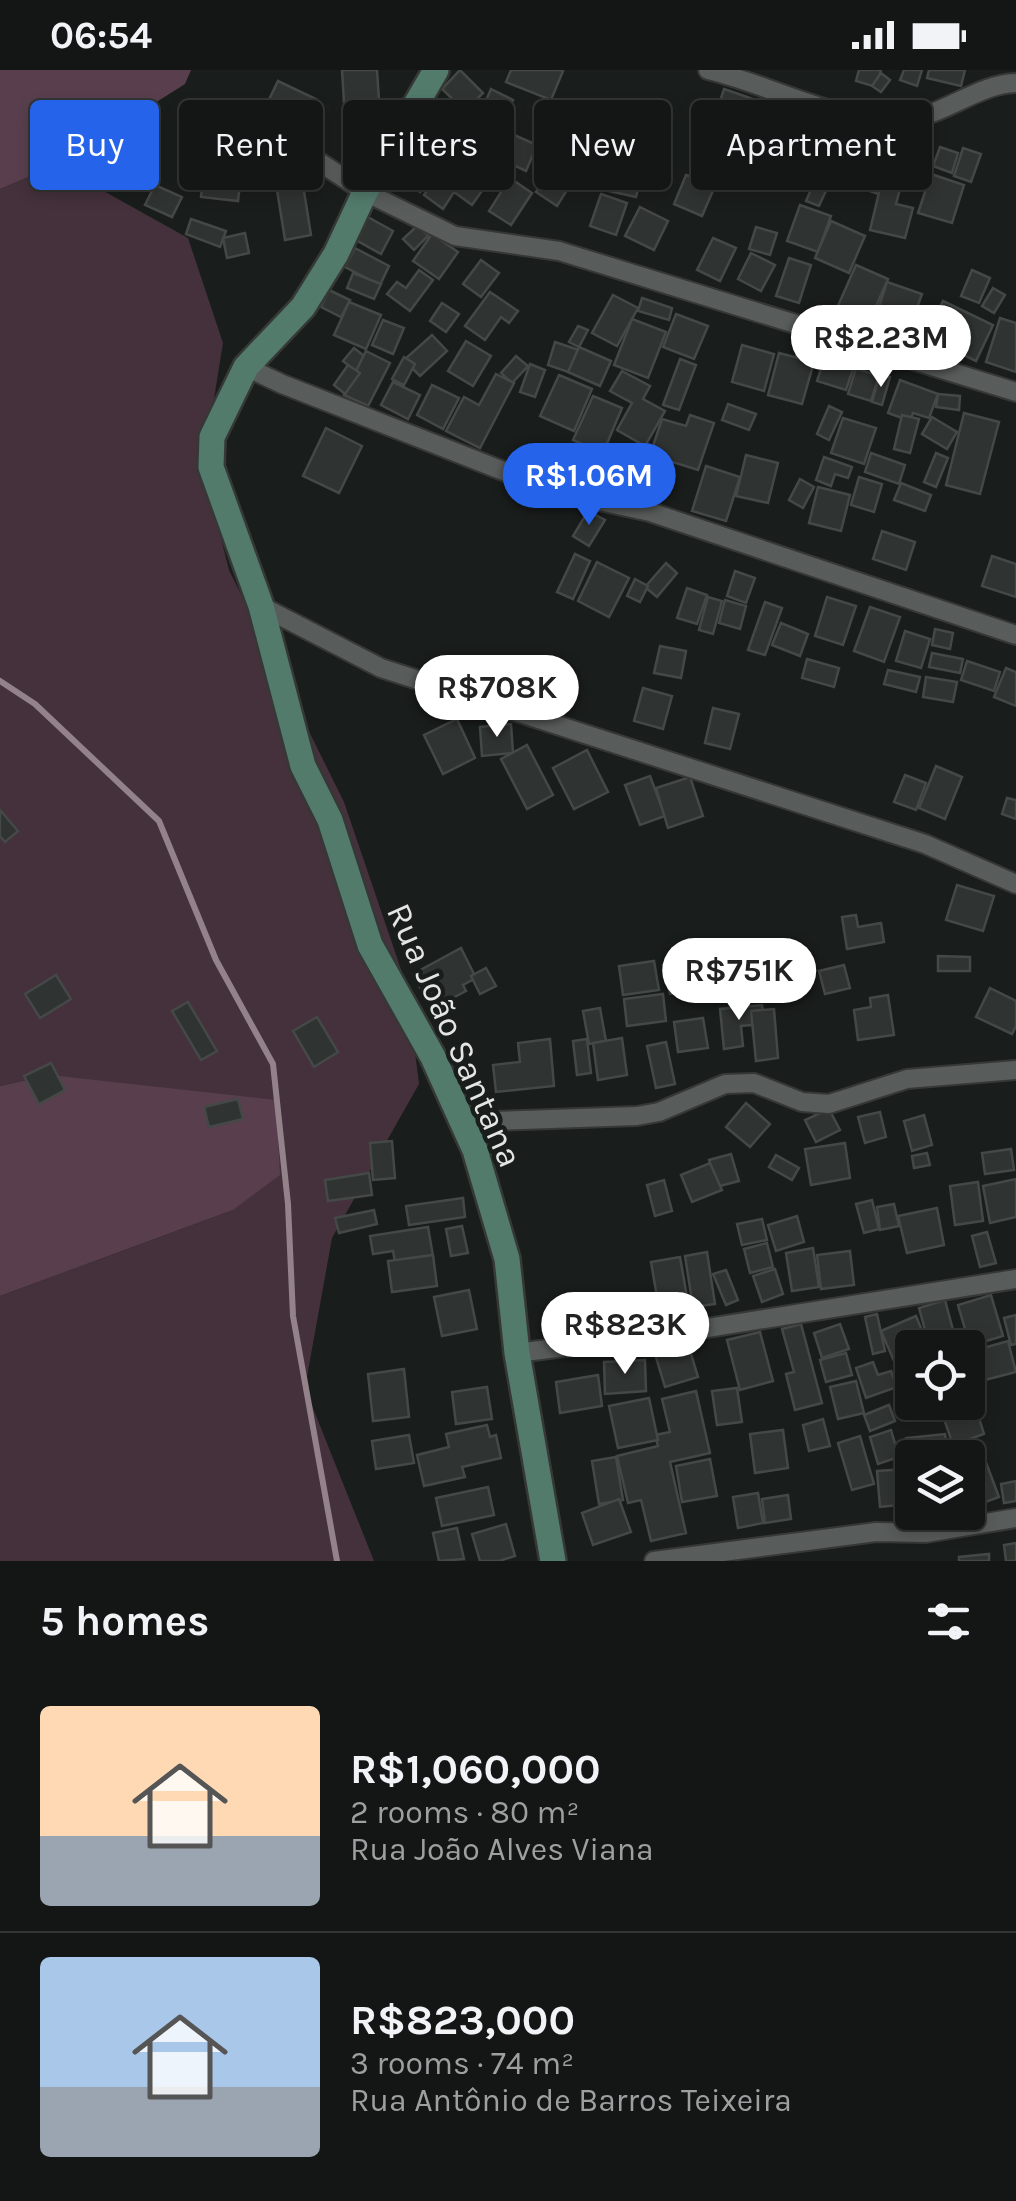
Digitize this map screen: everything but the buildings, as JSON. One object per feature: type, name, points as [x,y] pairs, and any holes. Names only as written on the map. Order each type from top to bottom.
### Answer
[{"type":"street","points":[[436,70],[365,192],[336,254],[303,306],[246,367],[554,491],[698,527],[1016,635]]},
{"type":"street","points":[[708,70],[837,110],[884,120],[916,117],[998,84],[1016,83]]},
{"type":"street","points":[[323,164],[365,192],[455,236],[559,251],[1016,392]]},
{"type":"street","name":"Rua João Santana","points":[[246,367],[212,437],[210,467],[262,606],[303,766],[330,820],[370,945],[433,1057],[464,1122],[507,1260],[517,1352],[553,1561]]},
{"type":"street","points":[[262,606],[381,668],[925,844],[1016,884]]},
{"type":"street","points":[[464,1122],[637,1116],[658,1112],[725,1084],[754,1083],[802,1102],[829,1104],[907,1078],[1016,1070]]},
{"type":"street","points":[[517,1352],[700,1330],[1016,1279]]},
{"type":"street","points":[[654,1561],[876,1532],[926,1533],[1016,1518]]},
{"type":"shaded area","points":[[0,70],[191,70],[185,84],[159,100],[30,100],[30,176],[0,189]]},
{"type":"shaded area","points":[[30,176],[30,190],[102,190],[188,238],[223,343],[203,467],[229,570],[344,802],[407,987],[419,1084],[332,1238],[305,1388],[374,1561],[0,1561],[0,1296],[233,1210],[50,1075],[0,1086],[0,189]]},
{"type":"shaded area","points":[[50,1075],[276,1100],[280,1175],[233,1210],[0,1296],[0,1086]]},
{"type":"waterway","points":[[0,681],[35,704],[159,821],[216,960],[273,1064],[288,1204],[293,1316],[337,1561]]}]
